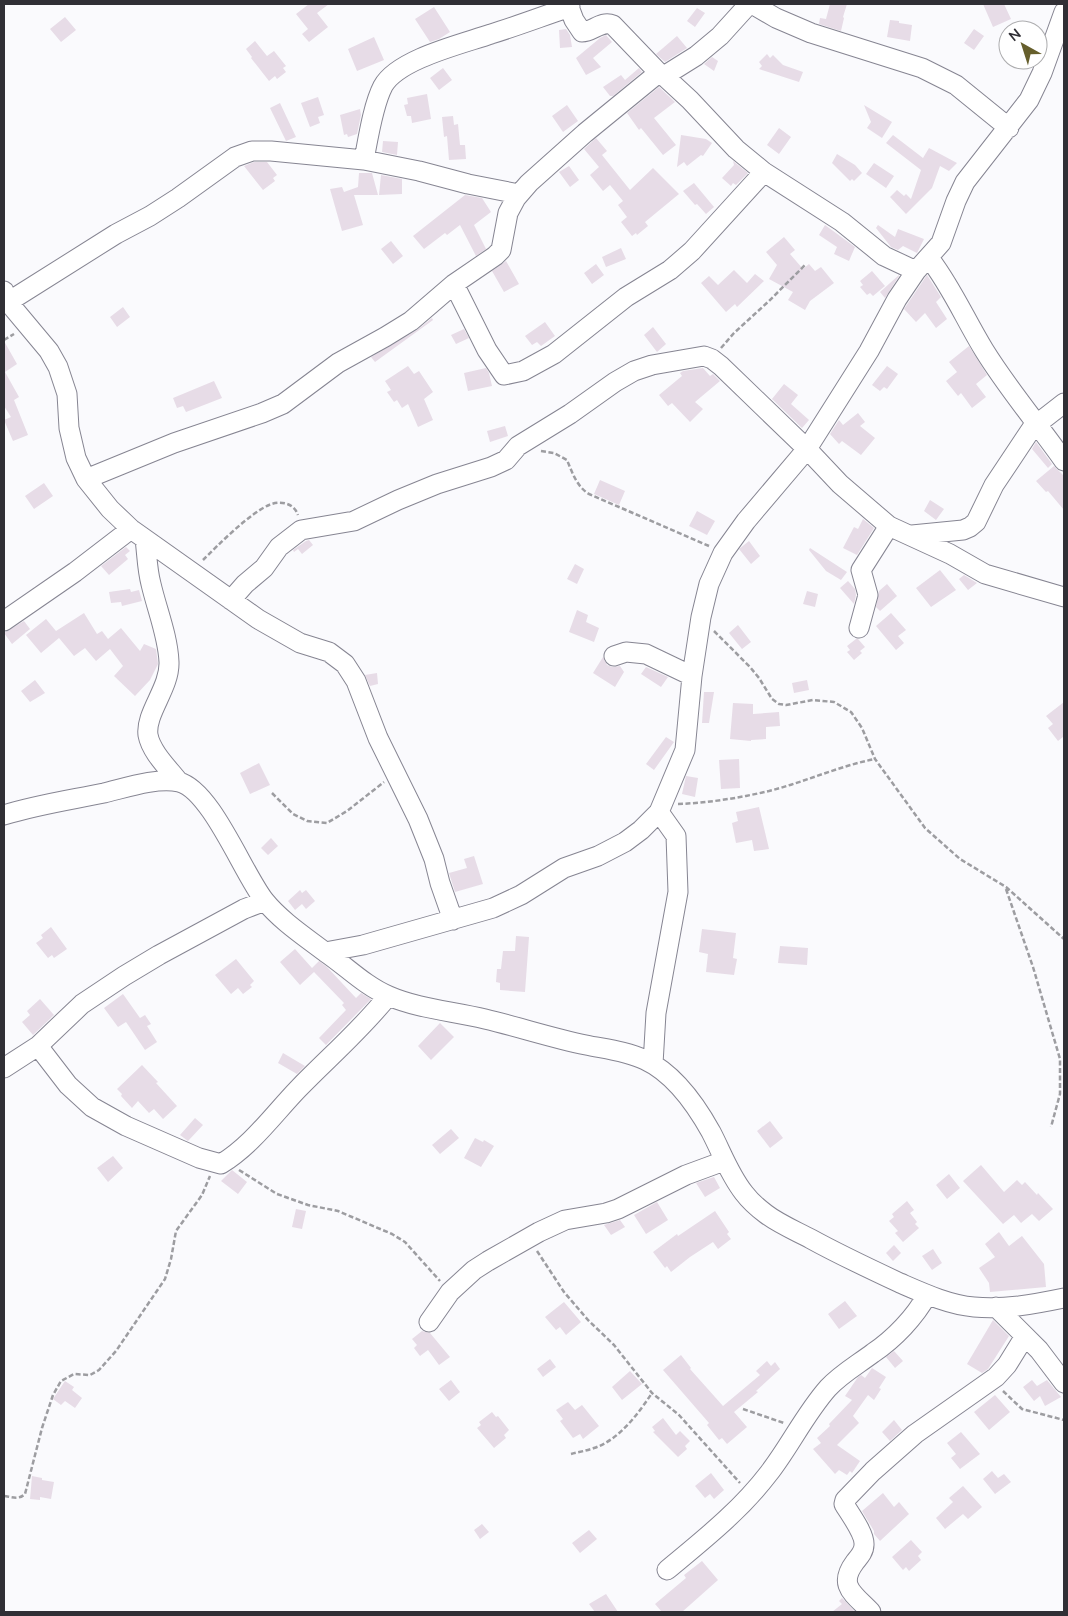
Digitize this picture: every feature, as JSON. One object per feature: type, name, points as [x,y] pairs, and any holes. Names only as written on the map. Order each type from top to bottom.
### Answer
[{"type":"street","points":[[86,479],[174,442],[262,414],[283,404],[338,363],[411,320],[454,284],[495,256],[500,250],[508,213],[519,194],[529,183],[585,133],[653,77],[662,75],[696,56],[720,36],[750,4],[811,33],[922,68],[956,85],[1008,128]]},
{"type":"street","points":[[364,160],[377,101],[383,85],[393,75],[408,64],[436,52],[569,5],[574,20],[582,32],[586,32],[604,23],[612,25],[690,100],[736,149],[764,172],[842,222],[884,256],[923,264],[940,272],[983,349],[1012,392],[1064,461]]},
{"type":"street","points":[[325,952],[363,945],[493,908],[520,895],[564,868],[598,856],[625,842],[641,830],[661,808],[686,750],[692,676],[701,617],[709,584],[724,553],[746,521],[807,449],[868,351],[897,299],[941,243],[965,182],[1029,100],[1042,73],[1064,12]]},
{"type":"street","points":[[453,920],[434,859],[421,827],[378,738],[356,682],[346,664],[329,652],[300,643],[275,630],[138,534],[110,509],[86,479],[76,458],[69,428],[67,394],[58,367],[49,351],[6,297],[171,203],[244,153],[271,150],[364,160],[519,194]]},
{"type":"street","points":[[454,284],[493,361],[504,375],[523,371],[554,354],[626,297],[670,270],[692,251],[764,172]]},
{"type":"street","points":[[231,600],[245,584],[264,568],[279,547],[301,530],[354,521],[437,484],[491,467],[506,460],[518,446],[570,414],[614,382],[634,371],[652,365],[704,356],[712,359],[807,449],[840,484],[889,526],[985,574],[1064,597]]},
{"type":"street","points":[[910,535],[963,530],[976,522],[994,485],[1037,423],[1064,403]]},
{"type":"street","points":[[859,628],[868,595],[861,570],[889,526]]},
{"type":"street","points":[[4,621],[75,572],[138,534]]},
{"type":"street","points":[[138,534],[168,650],[169,663],[168,678],[148,726],[148,737],[159,756],[180,782],[190,787],[199,795],[219,823],[251,882],[266,902],[294,928],[370,987],[388,996],[412,1004],[485,1019],[585,1045],[616,1050],[653,1064],[669,1077],[695,1108],[711,1132],[724,1160],[746,1195],[767,1215],[869,1269],[927,1295],[973,1307],[1035,1304],[1064,1298]]},
{"type":"street","points":[[614,656],[626,652],[646,654],[692,676]]},
{"type":"street","points":[[4,815],[31,806],[140,785],[180,782]]},
{"type":"street","points":[[653,1064],[656,1013],[678,892],[676,836],[661,808]]},
{"type":"street","points":[[4,1068],[38,1046],[82,1004],[124,976],[237,913],[266,902]]},
{"type":"street","points":[[38,1046],[68,1085],[92,1107],[134,1129],[199,1158],[218,1164],[245,1146],[296,1091],[362,1026],[388,996]]},
{"type":"street","points":[[429,1322],[450,1292],[481,1265],[554,1224],[618,1209],[686,1175],[724,1160]]},
{"type":"street","points":[[667,1570],[722,1524],[751,1495],[782,1457],[798,1430],[828,1388],[844,1373],[875,1352],[894,1335],[916,1311],[927,1295]]},
{"type":"street","points":[[996,1307],[1039,1350],[1064,1383]]},
{"type":"street","points":[[871,1612],[851,1590],[847,1582],[848,1570],[862,1552],[864,1544],[862,1536],[844,1504],[844,1500],[915,1434],[991,1380],[1007,1365],[1025,1336]]},
{"type":"path","points":[[712,359],[734,333],[805,265]]},
{"type":"path","points":[[518,446],[562,456],[567,460],[573,475],[582,488],[589,494],[724,553]]},
{"type":"path","points":[[191,572],[234,532],[267,505],[276,502],[290,504],[296,510],[301,522],[313,528]]},
{"type":"path","points":[[701,617],[750,667],[772,699],[779,704],[786,705],[813,700],[834,702],[851,712],[862,728],[875,759],[925,828],[960,859],[1006,887],[1064,940]]},
{"type":"path","points":[[661,808],[723,800],[769,791],[855,763],[875,759]]},
{"type":"path","points":[[272,793],[293,814],[307,821],[326,823],[347,811],[395,773]]},
{"type":"path","points":[[1006,887],[1060,1059],[1060,1094],[1051,1127]]},
{"type":"path","points":[[4,1496],[16,1498],[25,1494],[42,1428],[52,1394],[56,1388],[61,1382],[74,1374],[90,1374],[99,1370],[116,1351],[165,1279],[176,1231],[202,1195],[218,1164],[236,1168],[277,1194],[308,1205],[338,1211],[392,1234],[404,1242],[450,1292]]},
{"type":"path","points":[[529,1238],[564,1292],[588,1320],[614,1345],[652,1393],[679,1415],[751,1495]]},
{"type":"path","points":[[991,1380],[1022,1409],[1064,1420]]},
{"type":"path","points":[[571,1454],[594,1448],[607,1441],[641,1409],[652,1393]]},
{"type":"path","points":[[744,1409],[798,1430]]},
{"type":"building","points":[[309,4],[329,4],[317,13],[328,27],[309,42],[302,34],[308,29],[296,14]]},
{"type":"building","points":[[830,4],[847,4],[841,31],[819,24],[820,18],[826,19]]},
{"type":"building","points":[[983,4],[1004,4],[1011,19],[998,20],[998,25],[993,27]]},
{"type":"building","points":[[434,7],[450,32],[430,42],[415,19]]},
{"type":"building","points":[[697,8],[705,13],[695,27],[687,21]]},
{"type":"building","points":[[65,17],[76,30],[61,42],[50,29]]},
{"type":"building","points":[[890,20],[912,25],[910,41],[887,37]]},
{"type":"building","points":[[566,29],[570,35],[572,47],[560,48],[559,30]]},
{"type":"building","points":[[974,29],[984,36],[974,50],[964,43]]},
{"type":"building","points":[[606,35],[612,42],[593,58],[601,67],[586,75],[576,58]]},
{"type":"building","points":[[677,36],[687,48],[665,62],[656,54]]},
{"type":"building","points":[[374,37],[384,60],[357,71],[348,49]]},
{"type":"building","points":[[255,41],[267,56],[274,51],[286,66],[283,68],[286,72],[277,79],[275,76],[269,81],[251,58],[246,49]]},
{"type":"building","points":[[767,54],[770,58],[773,55],[783,65],[803,72],[799,82],[759,69],[762,66],[759,62]]},
{"type":"building","points":[[712,57],[718,61],[714,71],[704,64]]},
{"type":"building","points":[[443,68],[452,80],[439,90],[430,78]]},
{"type":"building","points":[[639,68],[642,72],[613,96],[610,96],[603,87],[621,75],[625,80]]},
{"type":"building","points":[[659,87],[675,102],[654,118],[676,145],[663,155],[641,128],[639,130],[627,113]]},
{"type":"building","points":[[427,94],[431,119],[412,123],[411,116],[407,116],[404,105],[408,104],[407,98]]},
{"type":"building","points":[[318,97],[324,115],[318,117],[320,123],[310,127],[301,103]]},
{"type":"building","points":[[280,103],[296,137],[286,141],[270,108]]},
{"type":"building","points":[[567,105],[578,121],[563,132],[552,116]]},
{"type":"building","points":[[864,105],[892,122],[882,138],[867,128],[871,122]]},
{"type":"building","points":[[360,109],[361,115],[357,134],[348,137],[347,134],[344,135],[340,115]]},
{"type":"building","points":[[453,116],[454,125],[458,124],[460,145],[465,145],[466,159],[449,160],[447,136],[444,137],[442,117]]},
{"type":"building","points":[[779,128],[791,137],[779,154],[767,145]]},
{"type":"building","points":[[681,135],[706,139],[712,143],[703,156],[701,155],[687,166],[684,162],[677,167]]},
{"type":"building","points":[[893,135],[923,158],[929,148],[957,163],[949,171],[940,166],[932,188],[906,214],[890,197],[897,190],[904,196],[906,194],[911,199],[921,170],[886,143]]},
{"type":"building","points":[[596,138],[607,151],[602,155],[630,190],[653,168],[679,194],[645,222],[648,226],[637,235],[636,233],[632,236],[621,222],[627,217],[618,205],[623,201],[610,185],[603,191],[590,175],[599,167],[584,149]]},
{"type":"building","points":[[383,141],[398,142],[397,155],[382,152]]},
{"type":"building","points":[[837,154],[855,165],[862,173],[854,181],[852,179],[850,181],[832,163]]},
{"type":"building","points":[[733,161],[748,173],[736,185],[733,183],[731,186],[722,178],[734,165]]},
{"type":"building","points":[[254,162],[267,162],[277,175],[273,178],[275,181],[263,190],[244,166]]},
{"type":"building","points":[[874,163],[894,176],[886,188],[866,174]]},
{"type":"building","points":[[569,166],[579,180],[570,187],[559,172]]},
{"type":"building","points":[[359,173],[372,173],[378,195],[354,195],[363,225],[342,231],[330,189],[342,187],[344,192],[358,187]]},
{"type":"building","points":[[381,175],[402,179],[402,194],[379,195]]},
{"type":"building","points":[[694,183],[714,207],[706,214],[683,191]]},
{"type":"building","points":[[465,195],[482,198],[491,212],[474,225],[486,249],[476,256],[460,225],[447,235],[445,233],[424,249],[413,236]]},
{"type":"building","points":[[825,225],[855,247],[849,261],[834,254],[837,247],[819,235]]},
{"type":"building","points":[[878,225],[895,237],[898,229],[924,239],[917,253],[903,246],[898,250],[891,247],[876,228]]},
{"type":"building","points":[[784,237],[795,250],[790,254],[803,269],[809,264],[815,271],[821,267],[834,283],[810,301],[805,310],[788,300],[793,292],[769,279],[777,265],[766,252]]},
{"type":"building","points":[[391,241],[403,256],[393,264],[381,249]]},
{"type":"building","points":[[621,248],[626,259],[606,267],[602,257]]},
{"type":"building","points":[[506,261],[519,284],[504,292],[492,271]]},
{"type":"building","points":[[596,264],[604,275],[592,284],[584,273]]},
{"type":"building","points":[[734,270],[747,283],[755,274],[764,281],[737,307],[735,304],[726,312],[701,283],[709,276],[718,285]]},
{"type":"building","points":[[872,271],[885,286],[873,296],[870,293],[867,295],[860,287],[863,285],[860,281]]},
{"type":"building","points":[[927,275],[941,297],[936,302],[947,319],[936,328],[925,313],[916,322],[904,309]]},
{"type":"building","points":[[899,276],[885,298],[880,292]]},
{"type":"building","points":[[123,307],[130,317],[117,327],[110,317]]},
{"type":"building","points":[[432,318],[433,320],[375,362],[371,357],[417,330]]},
{"type":"building","points":[[545,322],[555,336],[541,346],[537,342],[532,345],[525,336]]},
{"type":"building","points":[[653,327],[666,344],[657,352],[644,335]]},
{"type":"building","points":[[464,329],[469,338],[456,344],[451,335]]},
{"type":"building","points":[[4,341],[17,364],[5,372],[19,397],[14,400],[28,435],[13,441],[4,420],[11,417],[4,406]]},
{"type":"building","points":[[969,346],[987,375],[976,384],[986,397],[972,408],[961,393],[958,396],[946,381],[957,372],[949,362]]},
{"type":"building","points":[[408,366],[414,374],[419,371],[433,392],[424,399],[433,420],[418,427],[408,404],[402,408],[397,400],[394,402],[387,392],[391,390],[385,381]]},
{"type":"building","points":[[887,366],[898,374],[887,389],[884,387],[880,391],[872,385]]},
{"type":"building","points":[[486,368],[492,386],[468,391],[464,373]]},
{"type":"building","points":[[703,368],[710,376],[713,374],[720,381],[695,402],[703,409],[690,422],[672,403],[668,406],[659,395],[682,376],[680,373],[683,371]]},
{"type":"building","points":[[214,381],[222,398],[186,412],[183,406],[177,408],[173,398]]},
{"type":"building","points":[[784,384],[798,395],[791,404],[809,420],[802,428],[772,399]]},
{"type":"building","points":[[858,413],[865,422],[860,426],[875,438],[861,455],[842,441],[839,444],[830,434],[839,420],[843,425]]},
{"type":"building","points":[[505,426],[508,436],[490,442],[487,431]]},
{"type":"building","points":[[1036,442],[1052,464],[1048,468],[1032,449]]},
{"type":"building","points":[[1054,466],[1064,476],[1064,510],[1048,491],[1046,492],[1036,481]]},
{"type":"building","points":[[600,480],[625,491],[619,505],[594,494]]},
{"type":"building","points":[[44,483],[53,496],[34,509],[25,496]]},
{"type":"building","points":[[930,500],[944,509],[936,520],[924,511]]},
{"type":"building","points":[[697,511],[715,521],[707,535],[689,526]]},
{"type":"building","points":[[863,519],[874,528],[857,555],[843,548],[854,527],[858,529]]},
{"type":"building","points":[[309,540],[313,545],[302,554],[298,549],[294,552],[293,550]]},
{"type":"building","points":[[749,541],[760,556],[751,564],[739,549]]},
{"type":"building","points":[[126,547],[130,551],[125,555],[128,559],[109,575],[101,566]]},
{"type":"building","points":[[810,548],[847,572],[841,580],[826,571],[809,550]]},
{"type":"building","points":[[575,564],[584,569],[577,584],[567,579]]},
{"type":"building","points":[[940,570],[956,590],[931,607],[916,588]]},
{"type":"building","points":[[964,575],[977,583],[968,590],[959,579]]},
{"type":"building","points":[[848,581],[855,589],[854,604],[840,588]]},
{"type":"building","points":[[887,584],[897,596],[880,611],[876,607],[879,591]]},
{"type":"building","points":[[130,589],[131,592],[139,590],[142,601],[122,606],[121,602],[111,603],[109,592]]},
{"type":"building","points":[[807,591],[818,594],[815,607],[803,604]]},
{"type":"building","points":[[577,610],[588,615],[586,622],[599,628],[594,642],[569,632]]},
{"type":"building","points":[[84,613],[97,634],[102,631],[108,639],[121,628],[140,651],[144,644],[156,649],[158,664],[150,680],[135,696],[114,676],[123,666],[110,649],[96,661],[85,648],[74,656],[59,638],[41,653],[26,635],[46,619],[56,631]]},
{"type":"building","points":[[891,613],[906,630],[898,636],[904,643],[896,650],[876,626]]},
{"type":"building","points":[[24,621],[30,629],[12,644],[4,633]]},
{"type":"building","points":[[738,625],[751,642],[742,649],[729,633]]},
{"type":"building","points":[[856,639],[865,647],[860,651],[862,653],[854,660],[847,652],[850,650],[847,646]]},
{"type":"building","points":[[603,657],[607,665],[612,667],[620,666],[624,672],[615,687],[593,673]]},
{"type":"building","points":[[646,667],[668,677],[661,687],[641,674]]},
{"type":"building","points":[[377,673],[378,684],[370,686],[365,675]]},
{"type":"building","points":[[35,680],[45,693],[30,702],[21,691]]},
{"type":"building","points":[[807,680],[809,690],[794,693],[792,683]]},
{"type":"building","points":[[704,692],[714,692],[709,723],[702,723]]},
{"type":"building","points":[[1064,702],[1064,739],[1063,737],[1058,741],[1048,728],[1053,724],[1046,716]]},
{"type":"building","points":[[733,703],[753,704],[753,714],[779,712],[780,726],[766,727],[766,739],[751,741],[730,739]]},
{"type":"building","points":[[666,737],[674,742],[654,770],[646,764]]},
{"type":"building","points":[[739,759],[740,788],[721,789],[719,760]]},
{"type":"building","points":[[259,763],[270,785],[250,794],[240,773]]},
{"type":"building","points":[[686,776],[698,778],[695,797],[682,794]]},
{"type":"building","points":[[759,807],[769,849],[754,851],[752,840],[736,843],[732,823],[738,821],[736,812]]},
{"type":"building","points":[[271,838],[278,846],[268,855],[261,848]]},
{"type":"building","points":[[474,856],[483,884],[455,892],[449,873],[467,868],[464,859]]},
{"type":"building","points":[[300,890],[302,893],[306,890],[315,901],[306,909],[302,904],[295,910],[288,901]]},
{"type":"building","points":[[51,927],[67,949],[54,958],[52,955],[48,958],[36,943],[43,938],[41,935]]},
{"type":"building","points":[[702,929],[736,933],[733,958],[737,959],[734,975],[706,972],[708,954],[699,952]]},
{"type":"building","points":[[516,936],[529,937],[525,992],[500,990],[500,983],[496,982],[497,969],[501,969],[503,951],[515,951]]},
{"type":"building","points":[[780,946],[808,948],[807,965],[778,963]]},
{"type":"building","points":[[295,949],[312,968],[319,961],[327,967],[356,998],[361,993],[371,999],[326,1045],[319,1038],[346,1010],[342,1005],[344,1003],[314,972],[300,985],[280,962]]},
{"type":"building","points":[[236,959],[254,981],[250,985],[252,987],[243,994],[238,988],[231,994],[215,975]]},
{"type":"building","points":[[123,994],[140,1018],[145,1015],[151,1024],[147,1026],[157,1042],[145,1050],[126,1022],[118,1027],[104,1008]]},
{"type":"building","points":[[40,999],[54,1015],[33,1035],[22,1022],[30,1015],[27,1011]]},
{"type":"building","points":[[440,1023],[454,1037],[431,1060],[418,1046]]},
{"type":"building","points":[[283,1053],[305,1066],[297,1074],[278,1063]]},
{"type":"building","points":[[142,1065],[177,1106],[163,1119],[154,1109],[149,1113],[138,1101],[132,1108],[117,1089]]},
{"type":"building","points":[[195,1118],[203,1125],[188,1141],[180,1135]]},
{"type":"building","points":[[770,1121],[783,1138],[770,1148],[757,1131]]},
{"type":"building","points":[[451,1129],[459,1138],[440,1154],[432,1145]]},
{"type":"building","points":[[475,1138],[483,1142],[484,1140],[494,1146],[481,1167],[464,1158]]},
{"type":"building","points":[[113,1156],[123,1168],[108,1182],[97,1168]]},
{"type":"building","points":[[981,1165],[1004,1192],[1017,1180],[1022,1185],[1025,1182],[1053,1209],[1039,1221],[1032,1214],[1021,1223],[1014,1215],[1003,1224],[963,1181]]},
{"type":"building","points":[[232,1170],[247,1182],[238,1194],[221,1181]]},
{"type":"building","points":[[949,1174],[960,1188],[947,1199],[936,1185]]},
{"type":"building","points":[[714,1177],[720,1188],[705,1197],[696,1183]]},
{"type":"building","points":[[907,1201],[914,1210],[910,1213],[919,1228],[903,1242],[895,1233],[898,1231],[889,1221],[894,1217],[892,1214]]},
{"type":"building","points":[[657,1202],[668,1220],[646,1234],[634,1215]]},
{"type":"building","points":[[296,1209],[306,1211],[302,1229],[292,1227]]},
{"type":"building","points":[[715,1211],[729,1232],[727,1234],[731,1239],[718,1249],[713,1242],[671,1272],[667,1266],[665,1268],[653,1252],[677,1234],[678,1236]]},
{"type":"building","points":[[620,1220],[625,1227],[611,1235],[604,1225]]},
{"type":"building","points":[[999,1232],[1009,1246],[1022,1236],[1044,1264],[1046,1287],[990,1292],[989,1283],[979,1268],[995,1257],[985,1244]]},
{"type":"building","points":[[894,1245],[901,1253],[893,1261],[886,1253]]},
{"type":"building","points":[[933,1249],[942,1263],[932,1270],[922,1256]]},
{"type":"building","points":[[845,1301],[857,1316],[839,1329],[828,1314]]},
{"type":"building","points":[[564,1302],[581,1322],[566,1335],[560,1327],[556,1330],[545,1317]]},
{"type":"building","points":[[993,1320],[1009,1336],[988,1369],[982,1373],[967,1364]]},
{"type":"building","points":[[422,1331],[430,1333],[450,1357],[439,1365],[428,1350],[420,1356],[414,1348],[417,1345],[412,1339]]},
{"type":"building","points":[[894,1351],[903,1361],[895,1368],[886,1357]]},
{"type":"building","points":[[681,1355],[690,1369],[723,1406],[760,1375],[756,1371],[767,1361],[771,1366],[775,1362],[780,1369],[756,1391],[758,1392],[734,1412],[747,1427],[727,1444],[722,1438],[719,1440],[707,1425],[709,1423],[663,1370]]},
{"type":"building","points":[[550,1359],[556,1367],[543,1377],[537,1369]]},
{"type":"building","points":[[872,1368],[886,1377],[879,1388],[881,1389],[874,1400],[868,1395],[853,1416],[859,1423],[837,1445],[860,1461],[852,1473],[850,1471],[847,1475],[839,1470],[835,1474],[813,1449],[821,1443],[817,1438],[852,1400],[845,1396],[858,1377],[861,1375],[865,1378]]},
{"type":"building","points":[[630,1371],[642,1384],[622,1400],[612,1387]]},
{"type":"building","points":[[451,1380],[460,1392],[449,1401],[439,1389]]},
{"type":"building","points":[[1032,1380],[1037,1386],[1047,1380],[1061,1397],[1045,1406],[1040,1396],[1034,1401],[1023,1387]]},
{"type":"building","points":[[65,1381],[74,1387],[72,1390],[82,1398],[75,1408],[65,1401],[61,1405],[53,1399]]},
{"type":"building","points":[[995,1395],[1010,1412],[989,1430],[974,1412]]},
{"type":"building","points":[[568,1402],[575,1410],[582,1405],[599,1426],[583,1439],[580,1434],[573,1438],[560,1421],[563,1419],[556,1410]]},
{"type":"building","points":[[492,1412],[496,1417],[498,1416],[509,1430],[504,1435],[506,1438],[494,1448],[477,1428],[481,1425],[479,1422]]},
{"type":"building","points":[[663,1418],[676,1435],[680,1431],[690,1441],[685,1446],[687,1449],[678,1457],[653,1432],[655,1431],[652,1427]]},
{"type":"building","points":[[894,1420],[902,1430],[890,1441],[882,1432]]},
{"type":"building","points":[[961,1432],[980,1454],[960,1469],[951,1458],[956,1454],[947,1443]]},
{"type":"building","points":[[992,1471],[998,1478],[1004,1474],[1011,1482],[995,1494],[983,1479]]},
{"type":"building","points":[[711,1473],[724,1490],[714,1499],[710,1494],[705,1498],[695,1486]]},
{"type":"building","points":[[32,1476],[54,1482],[51,1499],[40,1497],[40,1500],[30,1499]]},
{"type":"building","points":[[963,1486],[982,1507],[968,1519],[963,1514],[945,1529],[936,1518],[953,1502],[949,1498]]},
{"type":"building","points":[[883,1493],[894,1507],[899,1502],[909,1514],[880,1541],[874,1534],[862,1511]]},
{"type":"building","points":[[482,1524],[489,1532],[480,1539],[474,1530]]},
{"type":"building","points":[[589,1530],[597,1539],[580,1553],[572,1543]]},
{"type":"building","points":[[911,1540],[922,1552],[918,1556],[921,1560],[909,1571],[906,1567],[903,1570],[892,1557]]},
{"type":"building","points":[[702,1561],[718,1580],[682,1612],[662,1612],[655,1604],[686,1578],[684,1575]]},
{"type":"building","points":[[606,1594],[618,1612],[595,1612],[589,1604]]},
{"type":"building","points":[[842,1598],[855,1612],[832,1612],[842,1604],[839,1601]]}]
